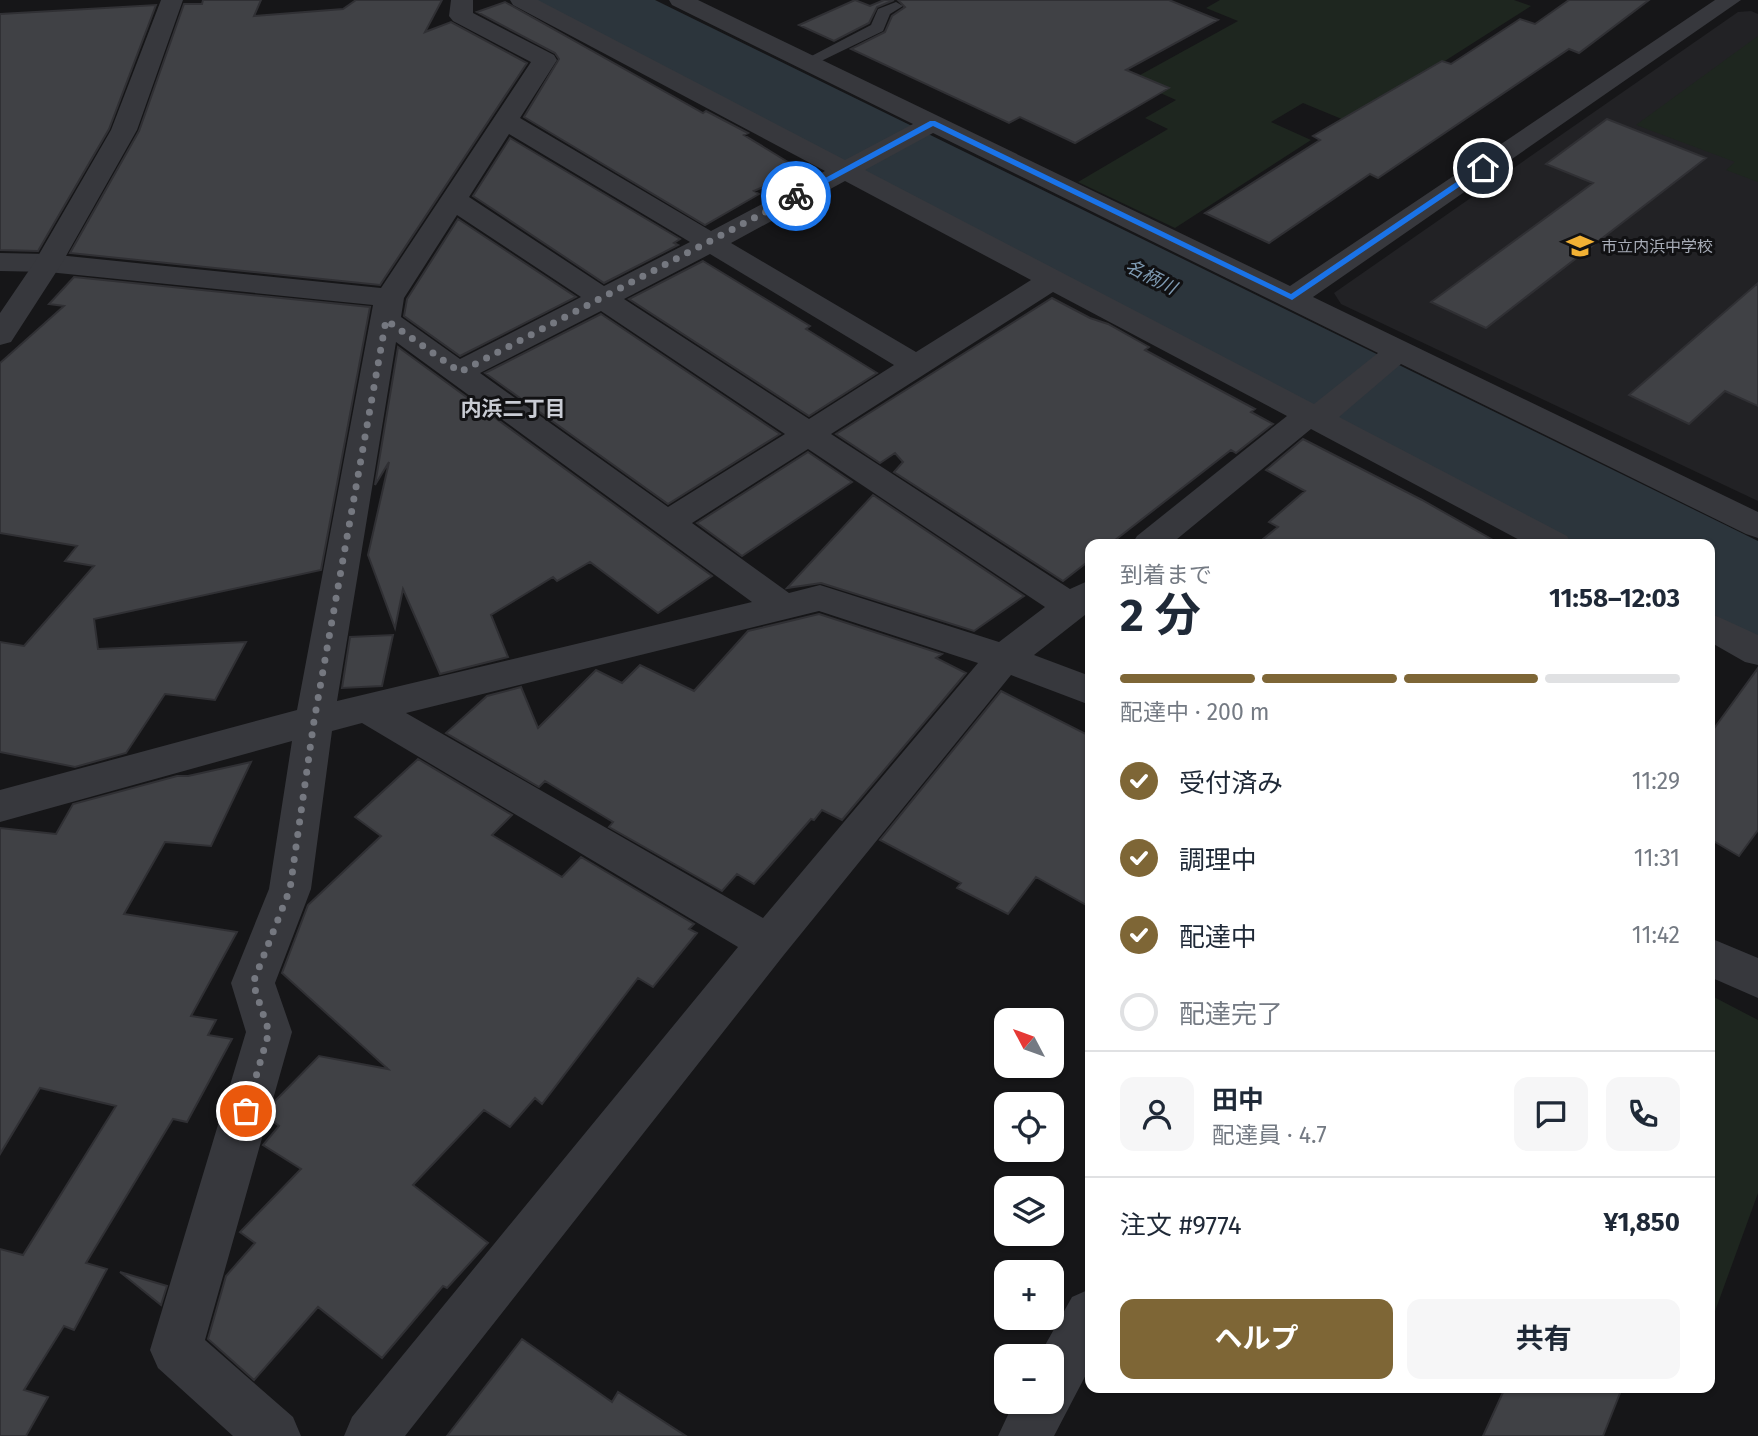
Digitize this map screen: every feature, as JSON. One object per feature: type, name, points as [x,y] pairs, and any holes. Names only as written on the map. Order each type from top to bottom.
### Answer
[{"type":"street","points":[[0,335],[48,263],[124,131],[172,0]]},
{"type":"street","points":[[274,1436],[176,1350],[269,1032],[253,983],[290,889],[314,721],[388,309],[454,200],[545,60],[461,16],[462,0]]},
{"type":"street","points":[[521,0],[1546,539]]},
{"type":"street","points":[[680,0],[1758,526]]},
{"type":"street","points":[[1292,298],[1742,1]]},
{"type":"street","points":[[506,121],[917,366]]},
{"type":"street","points":[[460,372],[933,123]]},
{"type":"street","points":[[371,1436],[768,943],[1004,658],[1081,599],[806,433],[454,200]]},
{"type":"street","points":[[0,262],[48,263],[388,309],[460,372],[784,607]]},
{"type":"street","points":[[667,523],[1053,279]]},
{"type":"street","points":[[1155,539],[1300,422],[1317,418],[1400,350]]},
{"type":"street","points":[[0,806],[314,721],[820,598],[1004,658],[1085,689]]},
{"type":"street","points":[[1715,629],[1758,652]]},
{"type":"street","points":[[367,708],[768,943]]},
{"type":"street","points":[[1715,959],[1758,979]]},
{"type":"street","points":[[1064,1364],[1085,1324]]},
{"type":"street","points":[[1025,1436],[1037,1414]]},
{"type":"lane","points":[[808,62],[878,28],[883,12],[896,6]]},
{"type":"shaded area","points":[[1220,0],[1514,0],[1531,6],[1349,122],[1303,103],[1271,122],[1311,140],[1175,228],[1078,182],[1168,129],[1145,118],[1176,100],[1131,80],[1238,21],[1206,8]]},
{"type":"shaded area","name":"市立内浜中学校","points":[[1751,11],[1758,14],[1758,501],[1341,304],[1334,293],[1738,12]]},
{"type":"shaded area","points":[[1758,36],[1758,182],[1726,170],[1735,162],[1636,125]]},
{"type":"shaded area","points":[[1715,998],[1758,1020],[1758,1193],[1715,1311]]},
{"type":"water","name":"名柄川","points":[[531,0],[655,0],[1758,541],[1758,638],[1715,616],[1715,539],[1568,539]]},
{"type":"building","points":[[203,0],[261,0],[254,16],[343,9],[356,0],[442,0],[425,32],[451,22],[527,63],[380,285],[70,253],[139,131],[184,4],[202,4]]},
{"type":"building","points":[[855,0],[870,6],[884,0],[894,0],[877,7],[869,23],[834,41],[799,25]]},
{"type":"building","points":[[898,0],[1169,0],[1218,20],[1126,70],[1169,88],[1075,143],[1020,117],[1009,123],[851,49],[885,32],[892,16],[905,7]]},
{"type":"building","points":[[1569,0],[1649,0],[1579,53],[1569,49],[1378,178],[1370,174],[1269,243],[1205,213],[1320,140],[1313,136],[1442,61],[1451,64],[1520,19],[1535,24]]},
{"type":"building","points":[[505,2],[703,113],[706,111],[748,133],[744,135],[801,170],[754,191],[759,194],[705,225],[524,117],[559,59],[555,53],[477,12]]},
{"type":"building","points":[[156,5],[109,129],[38,251],[0,250],[0,14]]},
{"type":"building","points":[[1607,119],[1706,158],[1486,328],[1431,302],[1593,183],[1546,164]]},
{"type":"building","points":[[510,138],[680,239],[674,243],[678,245],[604,283],[473,196]]},
{"type":"building","points":[[458,219],[576,297],[460,356],[404,316],[407,299]]},
{"type":"building","points":[[703,261],[810,326],[806,329],[877,373],[809,416],[629,299]]},
{"type":"building","points":[[74,277],[370,307],[321,570],[94,619],[98,649],[246,642],[215,700],[165,694],[126,753],[75,767],[0,752],[0,642],[24,646],[94,566],[65,561],[77,546],[0,533],[0,363],[64,306],[49,304]]},
{"type":"building","points":[[1758,283],[1758,406],[1725,391],[1689,424],[1629,395]]},
{"type":"building","points":[[1052,298],[1149,347],[1145,350],[1255,409],[1251,412],[1273,424],[1236,453],[1231,450],[1116,539],[1085,539],[1085,564],[1063,581],[894,472],[903,462],[895,453],[880,463],[836,434]]},
{"type":"building","points":[[601,314],[780,434],[668,504],[485,373]]},
{"type":"building","points":[[398,347],[712,576],[658,613],[590,562],[557,581],[553,577],[491,615],[508,657],[440,674],[403,589],[395,628],[368,555],[389,462],[375,485]]},
{"type":"building","points":[[1303,439],[1491,539],[1263,539],[1278,527],[1269,522],[1305,491],[1266,470]]},
{"type":"building","points":[[808,452],[852,482],[742,556],[697,523]]},
{"type":"building","points":[[873,495],[1024,596],[974,631],[821,583],[787,588]]},
{"type":"building","points":[[819,614],[942,654],[936,658],[966,673],[842,820],[822,810],[754,884],[737,874],[722,891],[609,827],[613,822],[545,781],[539,787],[446,733],[487,696],[521,687],[538,728],[596,670],[622,683],[640,665],[694,691],[748,631]]},
{"type":"building","points":[[393,635],[382,686],[342,688],[350,637]]},
{"type":"building","points":[[1758,668],[1758,830],[1739,856],[1715,842],[1715,727]]},
{"type":"building","points":[[1001,691],[1085,733],[1085,904],[1036,877],[1008,914],[957,888],[961,883],[880,840]]},
{"type":"building","points":[[418,759],[512,815],[492,835],[562,877],[581,857],[694,924],[689,929],[697,933],[653,987],[638,978],[542,1104],[535,1098],[510,1127],[484,1110],[413,1185],[488,1243],[447,1288],[443,1286],[382,1358],[318,1307],[254,1380],[208,1339],[226,1276],[255,1243],[240,1232],[301,1169],[263,1145],[279,1126],[270,1119],[275,1101],[319,1056],[388,1069],[282,973],[308,905],[381,836],[355,817]]},
{"type":"building","points":[[251,762],[211,846],[165,842],[124,914],[237,932],[191,1016],[216,1020],[208,1035],[232,1039],[187,1122],[173,1119],[86,1263],[107,1269],[74,1330],[64,1326],[24,1390],[48,1397],[26,1436],[0,1436],[0,1249],[23,1255],[116,1106],[40,1088],[0,1154],[0,828],[56,834],[73,804],[177,776]]},
{"type":"building","points":[[120,1272],[167,1286],[161,1305]]},
{"type":"building","points":[[522,1339],[612,1402],[618,1392],[686,1436],[447,1436]]},
{"type":"building","points":[[1503,1393],[1620,1393],[1603,1436],[1483,1436]]},
{"type":"way so far","points":[[246,1111],[269,1032],[253,983],[290,889],[314,721],[386,320],[460,372],[796,196]]},
{"type":"place","name":"市立内浜中学校","points":[[1580,246]]},
{"type":"district","name":"内浜二丁目","points":[[513,409]]},
{"type":"route","points":[[796,196],[933,123],[1292,298],[1483,168]]}]
